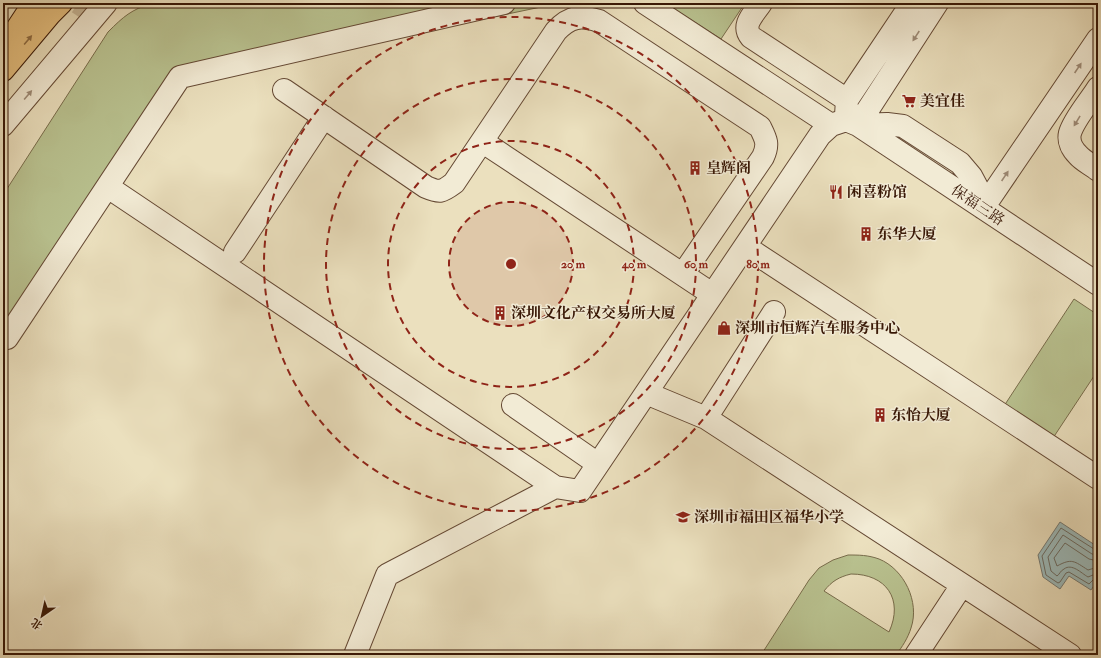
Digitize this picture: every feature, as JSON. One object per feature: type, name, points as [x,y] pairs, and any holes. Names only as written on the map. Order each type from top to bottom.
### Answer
[{"type":"highway","points":[[3,50],[34,3]]},
{"type":"highway","points":[[3,70],[61,3]]},
{"type":"street","points":[[3,125],[106,3]]},
{"type":"street","points":[[7,338],[180,77],[504,3]]},
{"type":"street","points":[[645,3],[845,117]]},
{"type":"street","points":[[761,3],[748,23],[746,28],[748,33],[845,117]]},
{"type":"street","points":[[845,117],[912,3]]},
{"type":"street","points":[[108,187],[555,487],[580,491],[820,135],[845,117],[937,3]]},
{"type":"street","points":[[284,90],[426,187],[435,191],[444,190],[454,183],[556,31],[574,10],[599,21],[760,126],[765,136],[767,148],[763,157],[682,274]]},
{"type":"street","points":[[983,208],[1098,39]]},
{"type":"street","points":[[1098,88],[1070,133],[1070,141],[1078,156],[1098,170]]},
{"type":"street","name":"保福三路","points":[[845,117],[1098,284]]},
{"type":"street","points":[[235,252],[324,118]]},
{"type":"street","points":[[482,142],[712,294]]},
{"type":"street","points":[[755,253],[1098,478]]},
{"type":"street","points":[[706,418],[774,312]]},
{"type":"street","points":[[646,393],[706,418],[1070,655]]},
{"type":"street","points":[[513,405],[598,464]]},
{"type":"street","points":[[355,655],[387,575],[555,487]]},
{"type":"street","points":[[916,655],[962,584]]},
{"type":"green space","points":[[152,3],[560,3],[188,81],[3,356],[3,195],[108,32],[128,14]]},
{"type":"green space","points":[[665,3],[745,3],[721,39]]},
{"type":"green space","points":[[1074,299],[1098,315],[1098,370],[1053,438],[1004,406]]},
{"type":"green space","points":[[848,555],[864,556],[879,559],[896,570],[908,588],[913,608],[911,628],[903,646],[896,655],[761,655],[809,580],[819,568],[833,560]],"holes":[[[851,574],[874,578],[882,584],[889,591],[893,599],[893,620],[889,632],[824,591],[833,582],[843,577]]]},
{"type":"water","points":[[1060,522],[1098,547],[1098,580],[1091,590],[1069,576],[1060,589],[1043,577],[1038,555]]},
{"type":"tunnel","points":[[78,3],[96,15]]},
{"type":"place","name":"美宜佳","points":[[909,101]]},
{"type":"place","name":"皇辉阁","points":[[695,168]]},
{"type":"place","name":"闲喜粉馆","points":[[836,192]]},
{"type":"place","name":"东华大厦","points":[[866,234]]},
{"type":"place","name":"深圳文化产权交易所大厦","points":[[500,313]]},
{"type":"place","name":"深圳市恒辉汽车服务中心","points":[[724,328]]},
{"type":"place","name":"东怡大厦","points":[[880,415]]},
{"type":"place","name":"深圳市福田区福华小学","points":[[683,517]]}]
